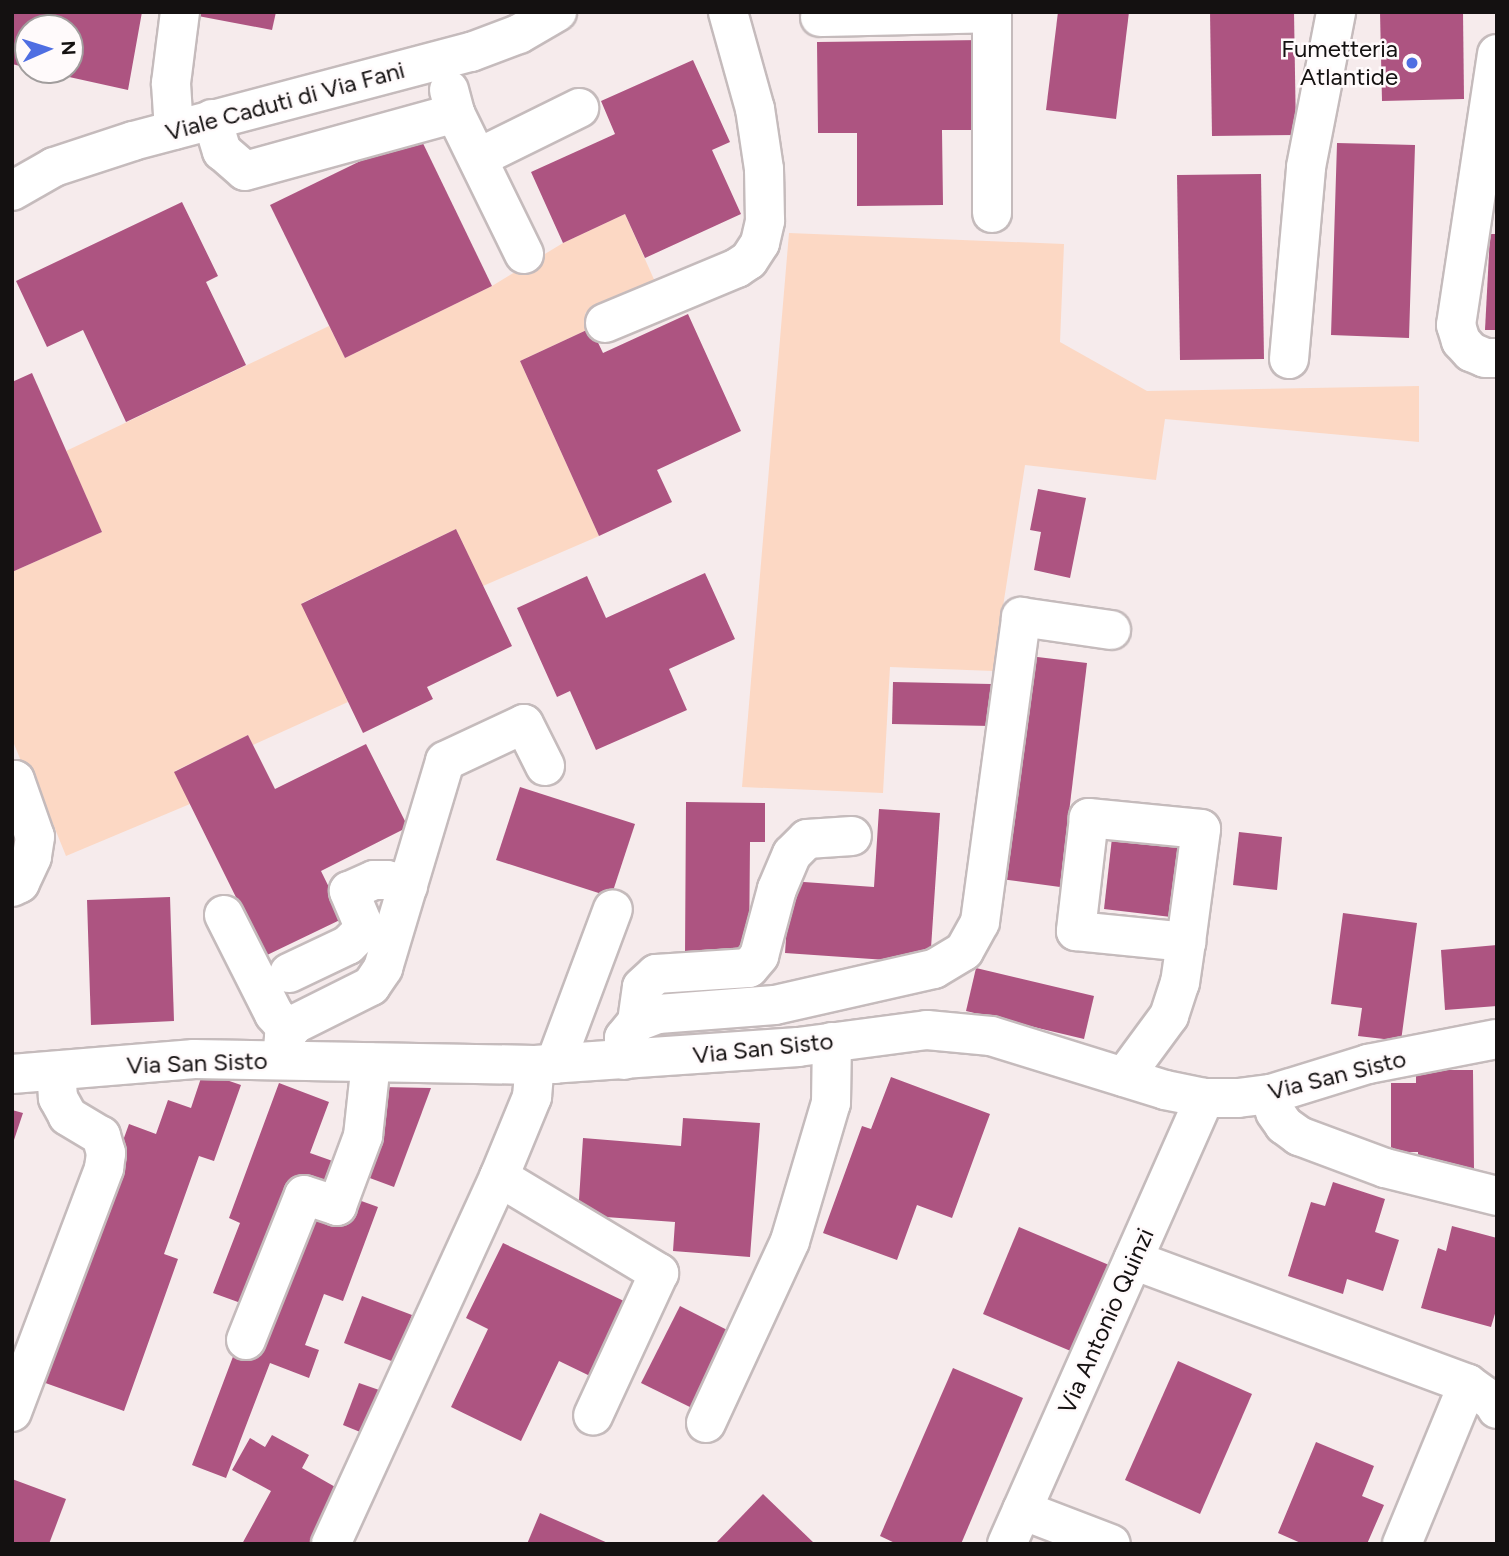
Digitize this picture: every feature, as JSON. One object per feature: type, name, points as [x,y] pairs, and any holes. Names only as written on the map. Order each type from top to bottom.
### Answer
[{"type":"street","points":[[174,130],[171,83],[180,12]]},
{"type":"street","name":"Viale Caduti di Via Fani","points":[[12,191],[67,162],[212,119],[442,60],[519,34],[557,12]]},
{"type":"street","points":[[605,323],[737,268],[749,260],[760,243],[765,221],[764,169],[755,109],[728,12]]},
{"type":"street","points":[[1289,359],[1306,167],[1336,12]]},
{"type":"street","points":[[820,17],[992,13],[992,213]]},
{"type":"street","points":[[1497,54],[1485,203],[1456,326],[1461,341],[1471,352],[1485,358],[1497,358]]},
{"type":"street","points":[[442,60],[455,113],[524,254]]},
{"type":"street","points":[[478,158],[579,108]]},
{"type":"street","points":[[212,119],[222,151],[245,171],[455,113]]},
{"type":"street","points":[[624,1060],[624,1038],[637,1022],[658,1014],[775,1005],[934,969],[964,951],[980,922],[1021,617],[1111,630]]},
{"type":"street","points":[[286,1045],[295,1024],[372,986],[383,968],[445,761],[524,724],[545,766]]},
{"type":"street","points":[[12,781],[15,780],[35,837],[32,857],[20,883],[12,887]]},
{"type":"street","points":[[637,1022],[642,987],[656,974],[749,968],[759,956],[777,889],[792,854],[807,839],[852,836]]},
{"type":"street","points":[[289,973],[348,945],[360,933],[362,922],[349,891],[373,880],[387,880],[408,886]]},
{"type":"street","points":[[331,1544],[499,1177],[613,909]]},
{"type":"street","points":[[224,915],[274,1014],[286,1045]]},
{"type":"street","points":[[1124,1077],[1168,1016],[1180,983],[1186,942]]},
{"type":"street","name":"Via San Sisto","points":[[12,1074],[194,1059],[286,1045],[371,1062],[545,1065],[832,1042],[927,1030],[991,1036],[1124,1077],[1205,1098],[1271,1094],[1368,1064],[1497,1038]]},
{"type":"street","points":[[706,1423],[790,1241],[831,1103],[832,1042]]},
{"type":"street","points":[[246,1340],[304,1195],[337,1206],[363,1136],[371,1062]]},
{"type":"street","points":[[12,1412],[105,1160],[101,1136],[68,1116],[58,1098],[56,1071]]},
{"type":"street","points":[[1271,1094],[1275,1112],[1284,1125],[1299,1136],[1385,1168],[1497,1196]]},
{"type":"street","name":"Via Antonio Quinzi","points":[[1015,1527],[1205,1098]]},
{"type":"street","points":[[499,1177],[659,1273],[593,1416]]},
{"type":"street","points":[[1133,1260],[1468,1384],[1493,1402],[1497,1409]]},
{"type":"street","points":[[1402,1544],[1468,1384]]},
{"type":"street","points":[[1015,1527],[1111,1544]]},
{"type":"shaded area","points":[[625,214],[656,284],[585,313],[591,328],[520,361],[599,536],[483,586],[456,529],[302,603],[348,702],[253,745],[248,735],[175,771],[190,804],[66,856],[30,767],[21,761],[12,739],[12,572],[102,532],[66,451],[329,326],[345,358],[492,286],[563,243]]},
{"type":"shaded area","points":[[789,233],[1064,244],[1060,342],[1147,391],[1419,386],[1419,442],[1165,419],[1156,480],[1025,465],[993,671],[890,667],[883,793],[742,787]]},
{"type":"building","points":[[12,12],[142,12],[128,90],[84,80],[84,14],[14,14],[12,64]]},
{"type":"building","points":[[199,12],[276,12],[272,30],[198,16]]},
{"type":"building","points":[[1058,12],[1129,12],[1116,119],[1046,110]]},
{"type":"building","points":[[1210,12],[1294,12],[1296,135],[1212,136]]},
{"type":"building","points":[[1380,12],[1463,12],[1464,99],[1382,101]]},
{"type":"building","points":[[983,40],[984,130],[942,130],[943,205],[857,206],[857,133],[818,133],[817,42]]},
{"type":"building","points":[[693,60],[730,142],[712,150],[741,214],[645,258],[625,214],[563,243],[531,172],[615,134],[601,101]]},
{"type":"building","points":[[418,133],[492,286],[345,358],[270,205]]},
{"type":"building","points":[[1337,143],[1415,145],[1409,338],[1331,335]]},
{"type":"building","points":[[1261,174],[1264,359],[1180,360],[1177,175]]},
{"type":"building","points":[[182,202],[218,276],[206,282],[246,365],[126,422],[83,330],[47,347],[16,281]]},
{"type":"building","points":[[1490,234],[1497,234],[1497,330],[1485,330]]},
{"type":"building","points":[[688,314],[741,431],[657,470],[672,502],[599,536],[520,361],[591,328],[603,353]]},
{"type":"building","points":[[32,373],[102,532],[12,572],[12,382]]},
{"type":"building","points":[[1038,489],[1086,498],[1070,578],[1034,570],[1041,532],[1030,530]]},
{"type":"building","points":[[456,529],[512,646],[427,687],[433,699],[363,733],[301,604]]},
{"type":"building","points":[[705,573],[735,639],[669,669],[687,710],[596,750],[570,691],[557,697],[517,608],[587,576],[606,618]]},
{"type":"building","points":[[1021,655],[1087,663],[1060,887],[993,878]]},
{"type":"building","points":[[893,682],[991,684],[991,726],[892,724]]},
{"type":"building","points":[[248,735],[275,789],[366,744],[408,827],[321,871],[344,918],[265,956],[174,772]]},
{"type":"building","points":[[520,787],[635,824],[611,897],[496,860]]},
{"type":"building","points":[[686,802],[765,803],[765,842],[750,842],[749,955],[685,954]]},
{"type":"building","points":[[879,809],[940,813],[930,963],[785,953],[790,881],[874,887]]},
{"type":"building","points":[[1239,832],[1282,837],[1277,890],[1233,885]]},
{"type":"building","points":[[1112,838],[1179,846],[1171,917],[1104,909]]},
{"type":"building","points":[[170,897],[174,1021],[91,1025],[87,900]]},
{"type":"building","points":[[1343,913],[1417,923],[1401,1041],[1358,1036],[1362,1008],[1331,1004]]},
{"type":"building","points":[[1497,945],[1497,1006],[1445,1010],[1441,950]]},
{"type":"building","points":[[976,968],[1094,996],[1084,1039],[966,1011]]},
{"type":"building","points":[[1416,1070],[1473,1070],[1474,1170],[1418,1171],[1418,1152],[1391,1152],[1391,1083],[1416,1083]]},
{"type":"building","points":[[203,1072],[241,1085],[214,1161],[199,1156],[164,1254],[178,1259],[124,1411],[37,1380],[129,1124],[156,1134],[168,1100],[191,1108]]},
{"type":"building","points":[[891,1077],[990,1114],[952,1218],[917,1205],[897,1260],[823,1233],[862,1126],[871,1129]]},
{"type":"building","points":[[279,1083],[329,1102],[310,1153],[344,1165],[332,1198],[294,1184],[249,1306],[213,1293],[240,1223],[229,1218]]},
{"type":"building","points":[[382,1087],[431,1088],[394,1187],[359,1174]]},
{"type":"building","points":[[12,1110],[23,1113],[13,1143],[12,1143]]},
{"type":"building","points":[[683,1118],[760,1123],[750,1257],[673,1251],[675,1222],[578,1215],[583,1138],[681,1146]]},
{"type":"building","points":[[1333,1182],[1385,1199],[1375,1232],[1399,1240],[1383,1291],[1347,1279],[1343,1294],[1288,1276],[1311,1202],[1325,1206]]},
{"type":"building","points":[[353,1198],[378,1207],[343,1301],[324,1294],[305,1345],[319,1350],[309,1378],[270,1363],[226,1478],[192,1465],[237,1346],[260,1354],[314,1211]]},
{"type":"building","points":[[1452,1226],[1497,1238],[1497,1307],[1491,1327],[1421,1308],[1438,1248],[1446,1251]]},
{"type":"building","points":[[1019,1227],[1109,1265],[1073,1352],[983,1314]]},
{"type":"building","points":[[503,1243],[626,1302],[590,1376],[559,1361],[521,1441],[451,1407],[488,1329],[466,1318]]},
{"type":"building","points":[[362,1296],[412,1315],[394,1362],[344,1343]]},
{"type":"building","points":[[680,1306],[737,1335],[698,1411],[641,1383]]},
{"type":"building","points":[[1178,1361],[1252,1394],[1200,1514],[1125,1480]]},
{"type":"building","points":[[953,1368],[1023,1398],[961,1544],[897,1544],[880,1536]]},
{"type":"building","points":[[359,1383],[382,1391],[365,1434],[343,1425]]},
{"type":"building","points":[[272,1435],[309,1455],[302,1468],[344,1492],[315,1544],[242,1544],[271,1491],[232,1470],[250,1438],[265,1447]]},
{"type":"building","points":[[1316,1442],[1374,1466],[1362,1496],[1384,1505],[1367,1544],[1303,1544],[1278,1533]]},
{"type":"building","points":[[12,1479],[66,1499],[49,1544],[12,1544]]},
{"type":"building","points":[[763,1494],[815,1544],[715,1544]]},
{"type":"building","points":[[540,1513],[610,1544],[527,1544]]},
{"type":"place","name":"Fumetteria Atlantide","points":[[1412,63]]}]
